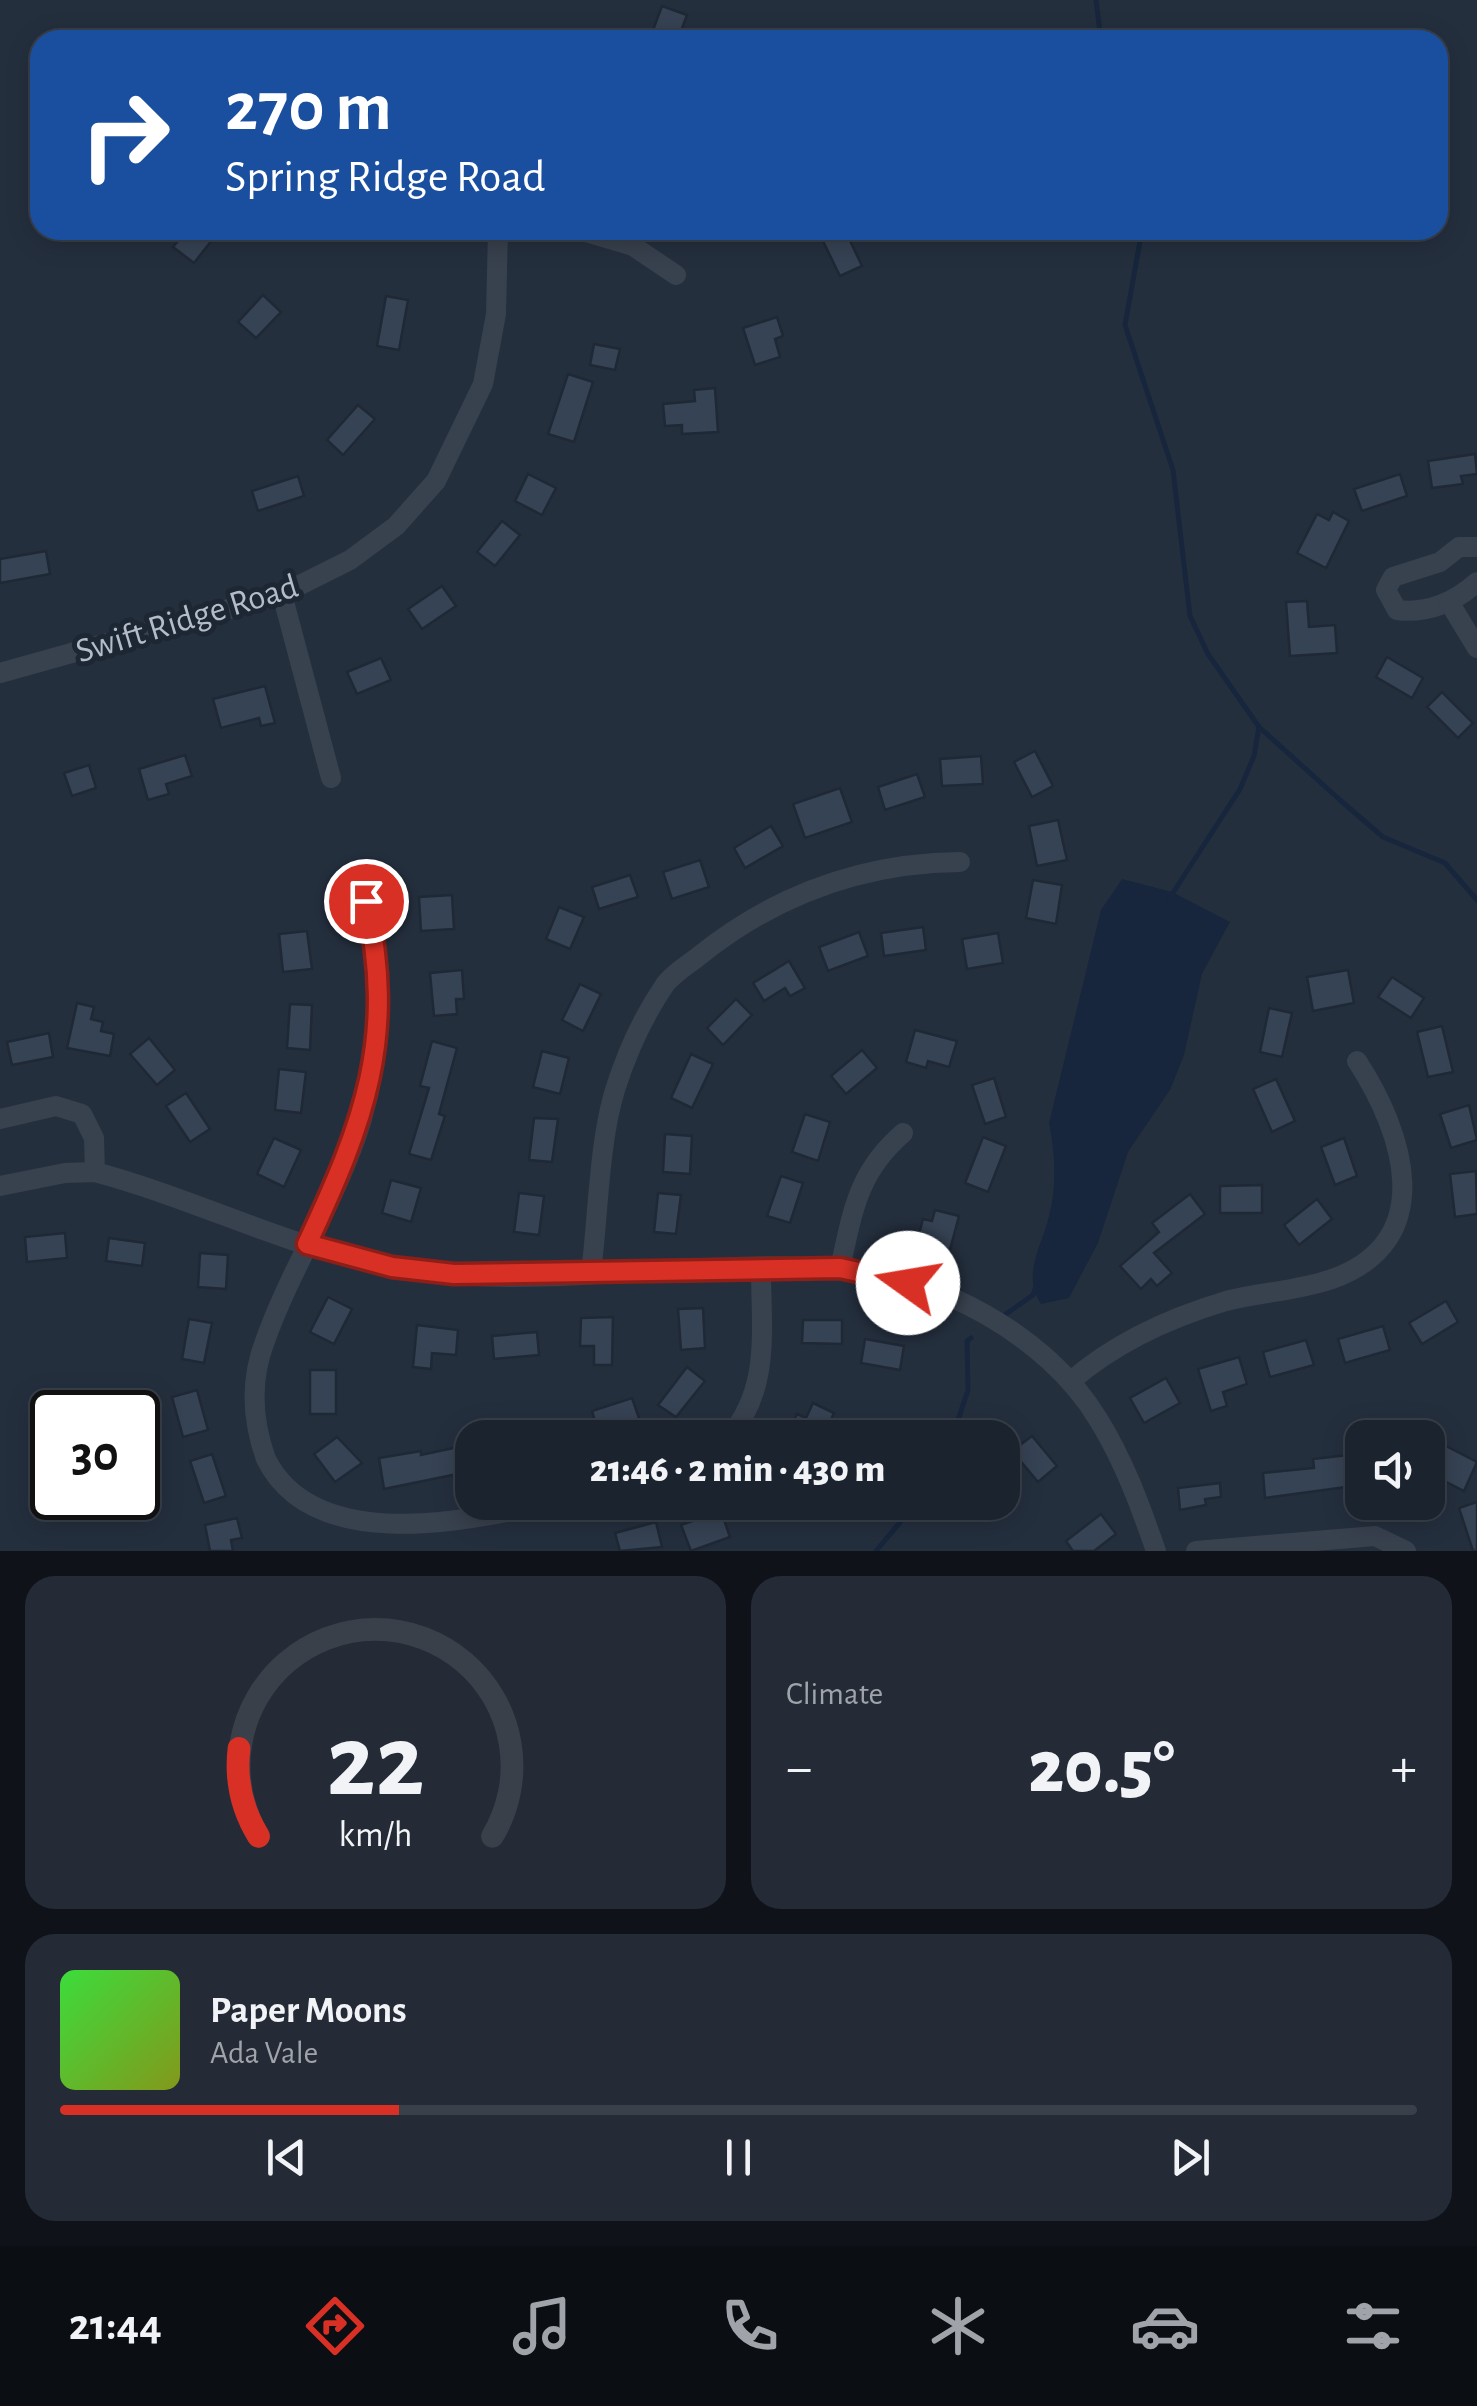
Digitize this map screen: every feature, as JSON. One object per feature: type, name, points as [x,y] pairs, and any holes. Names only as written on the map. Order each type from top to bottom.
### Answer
[{"type":"street","name":"Swift Ridge Road","points":[[0,673],[282,594],[374,544],[396,526],[436,481],[468,422],[492,352],[498,240]]},
{"type":"street","points":[[613,240],[634,246],[676,275]]},
{"type":"street","points":[[1477,547],[1460,547],[1440,562],[1400,573],[1386,590],[1396,610],[1448,602],[1477,582]]},
{"type":"street","points":[[282,594],[331,778]]},
{"type":"street","points":[[1448,602],[1477,648]]},
{"type":"street","points":[[591,1273],[613,1096],[635,1038],[666,983],[713,945],[799,894],[840,879],[913,862],[960,862]]},
{"type":"street","points":[[366,901],[378,989],[372,1077],[362,1120],[263,1344],[253,1385],[258,1434],[280,1488],[303,1514],[360,1540],[402,1538],[477,1520]]},
{"type":"street","points":[[1070,1381],[1096,1359],[1149,1329],[1228,1301],[1334,1278],[1380,1249],[1397,1218],[1402,1160],[1390,1118],[1357,1061]]},
{"type":"street","points":[[0,1119],[56,1106],[82,1114],[94,1138],[95,1172]]},
{"type":"street","points":[[840,1268],[864,1177],[875,1157],[904,1133]]},
{"type":"street","points":[[0,1186],[66,1172],[95,1172],[307,1244],[421,1272],[490,1276],[840,1268],[886,1276],[966,1306],[1002,1325],[1070,1381],[1125,1468],[1156,1551]]},
{"type":"street","points":[[743,1420],[762,1377],[761,1268]]},
{"type":"street","points":[[1196,1551],[1375,1536],[1406,1551]]},
{"type":"water","points":[[1122,879],[1172,892],[1230,922],[1202,974],[1184,1055],[1170,1090],[1128,1152],[1098,1243],[1069,1298],[1041,1304],[1035,1293],[1033,1271],[1053,1193],[1054,1157],[1049,1123],[1101,910]]},
{"type":"building","points":[[662,6],[687,15],[681,30],[653,30]]},
{"type":"building","points":[[179,240],[212,240],[194,263],[173,247]]},
{"type":"building","points":[[822,240],[850,240],[862,266],[840,276]]},
{"type":"building","points":[[263,295],[281,312],[256,338],[238,322]]},
{"type":"building","points":[[386,296],[408,300],[399,350],[377,346]]},
{"type":"building","points":[[777,317],[783,336],[775,339],[780,357],[755,365],[743,328]]},
{"type":"building","points":[[594,344],[620,349],[615,370],[590,365]]},
{"type":"building","points":[[568,374],[593,382],[574,442],[548,434]]},
{"type":"building","points":[[715,388],[718,432],[682,434],[682,425],[665,426],[663,404],[695,401],[694,390]]},
{"type":"building","points":[[358,405],[375,419],[343,455],[327,440]]},
{"type":"building","points":[[1475,454],[1477,474],[1461,476],[1463,484],[1432,488],[1428,461]]},
{"type":"building","points":[[528,474],[556,488],[542,515],[515,501]]},
{"type":"building","points":[[1400,474],[1407,496],[1362,511],[1354,489]]},
{"type":"building","points":[[298,476],[304,496],[258,511],[252,491]]},
{"type":"building","points":[[1333,512],[1349,521],[1326,568],[1297,553],[1317,514],[1329,520]]},
{"type":"building","points":[[502,521],[520,535],[495,566],[477,552]]},
{"type":"building","points":[[46,551],[50,574],[0,583],[0,559]]},
{"type":"building","points":[[442,586],[456,606],[422,629],[408,609]]},
{"type":"building","points":[[1307,601],[1309,627],[1335,625],[1337,653],[1290,656],[1286,602]]},
{"type":"building","points":[[1387,657],[1423,678],[1412,698],[1376,677]]},
{"type":"building","points":[[381,658],[391,680],[357,694],[347,672]]},
{"type":"building","points":[[265,686],[275,723],[261,726],[259,718],[221,728],[213,699]]},
{"type":"building","points":[[1442,692],[1473,723],[1458,738],[1427,707]]},
{"type":"building","points":[[1035,751],[1053,786],[1032,797],[1014,762]]},
{"type":"building","points":[[185,755],[192,776],[166,784],[169,794],[148,800],[139,769]]},
{"type":"building","points":[[981,756],[983,784],[942,786],[940,759]]},
{"type":"building","points":[[89,765],[96,788],[72,796],[64,773]]},
{"type":"building","points":[[917,774],[925,797],[885,810],[878,787]]},
{"type":"building","points":[[840,788],[852,822],[805,838],[793,804]]},
{"type":"building","points":[[1058,820],[1067,860],[1037,866],[1029,826]]},
{"type":"building","points":[[771,826],[783,846],[745,868],[734,848]]},
{"type":"building","points":[[700,860],[709,887],[672,899],[663,872]]},
{"type":"building","points":[[630,875],[638,897],[599,909],[592,887]]},
{"type":"building","points":[[1033,880],[1062,885],[1056,924],[1026,918]]},
{"type":"building","points":[[452,895],[454,929],[421,931],[419,897]]},
{"type":"building","points":[[559,907],[584,917],[570,949],[546,939]]},
{"type":"building","points":[[923,927],[926,950],[884,956],[881,933]]},
{"type":"building","points":[[307,931],[312,969],[283,972],[279,934]]},
{"type":"building","points":[[859,932],[868,956],[828,971],[819,947]]},
{"type":"building","points":[[998,933],[1003,963],[967,969],[962,939]]},
{"type":"building","points":[[789,961],[805,988],[790,996],[785,988],[764,1001],[753,983]]},
{"type":"building","points":[[462,970],[464,999],[456,999],[457,1014],[434,1016],[430,973]]},
{"type":"building","points":[[1348,970],[1354,1003],[1313,1011],[1307,977]]},
{"type":"building","points":[[1392,977],[1424,998],[1411,1018],[1378,997]]},
{"type":"building","points":[[580,984],[601,994],[583,1031],[562,1020]]},
{"type":"building","points":[[736,999],[752,1015],[723,1045],[707,1028]]},
{"type":"building","points":[[77,1003],[94,1007],[91,1019],[103,1022],[101,1031],[114,1034],[110,1056],[67,1048]]},
{"type":"building","points":[[290,1004],[312,1005],[310,1050],[287,1048]]},
{"type":"building","points":[[1269,1008],[1292,1013],[1282,1057],[1260,1052]]},
{"type":"building","points":[[1442,1026],[1453,1072],[1428,1077],[1417,1032]]},
{"type":"building","points":[[915,1030],[957,1041],[949,1067],[928,1061],[926,1068],[906,1062]]},
{"type":"building","points":[[49,1033],[53,1057],[12,1065],[7,1042]]},
{"type":"building","points":[[149,1038],[175,1070],[157,1085],[130,1054]]},
{"type":"building","points":[[432,1041],[457,1048],[439,1114],[445,1116],[431,1160],[409,1154],[429,1088],[420,1086]]},
{"type":"building","points":[[862,1050],[877,1068],[846,1094],[831,1076]]},
{"type":"building","points":[[542,1051],[569,1058],[560,1094],[533,1087]]},
{"type":"building","points":[[691,1054],[713,1064],[692,1108],[671,1098]]},
{"type":"building","points":[[279,1069],[306,1072],[301,1113],[275,1110]]},
{"type":"building","points":[[994,1078],[1006,1117],[985,1124],[972,1085]]},
{"type":"building","points":[[1276,1079],[1295,1121],[1272,1132],[1253,1089]]},
{"type":"building","points":[[186,1093],[210,1129],[190,1142],[166,1106]]},
{"type":"building","points":[[1469,1105],[1477,1140],[1451,1148],[1440,1114]]},
{"type":"building","points":[[805,1114],[830,1122],[818,1161],[792,1152]]},
{"type":"building","points":[[534,1118],[558,1119],[552,1162],[529,1160]]},
{"type":"building","points":[[665,1134],[692,1136],[690,1174],[663,1172]]},
{"type":"building","points":[[983,1137],[1006,1146],[988,1192],[965,1183]]},
{"type":"building","points":[[274,1138],[301,1150],[284,1187],[257,1174]]},
{"type":"building","points":[[1344,1138],[1357,1176],[1335,1185],[1321,1147]]},
{"type":"building","points":[[1476,1171],[1477,1214],[1455,1217],[1450,1174]]},
{"type":"building","points":[[781,1176],[803,1183],[790,1223],[767,1216]]},
{"type":"building","points":[[391,1180],[421,1188],[411,1222],[382,1213]]},
{"type":"building","points":[[1262,1185],[1262,1213],[1220,1213],[1220,1186]]},
{"type":"building","points":[[519,1193],[544,1196],[539,1235],[514,1232]]},
{"type":"building","points":[[658,1193],[681,1195],[676,1234],[654,1232]]},
{"type":"building","points":[[1190,1194],[1205,1214],[1154,1253],[1172,1273],[1157,1286],[1151,1279],[1141,1289],[1120,1266],[1159,1232],[1152,1223]]},
{"type":"building","points":[[1317,1199],[1332,1219],[1299,1245],[1284,1225]]},
{"type":"building","points":[[935,1210],[959,1216],[948,1257],[915,1249],[923,1219],[932,1221]]},
{"type":"building","points":[[65,1233],[67,1258],[27,1262],[25,1237]]},
{"type":"building","points":[[109,1238],[145,1243],[142,1266],[106,1261]]},
{"type":"building","points":[[200,1253],[228,1255],[226,1289],[198,1287]]},
{"type":"building","points":[[328,1297],[352,1309],[334,1344],[310,1332]]},
{"type":"building","points":[[1446,1301],[1458,1322],[1422,1344],[1409,1323]]},
{"type":"building","points":[[703,1308],[705,1348],[681,1350],[678,1309]]},
{"type":"building","points":[[613,1317],[612,1365],[594,1365],[594,1346],[580,1346],[581,1318]]},
{"type":"building","points":[[189,1319],[212,1323],[204,1363],[182,1359]]},
{"type":"building","points":[[803,1320],[842,1320],[842,1344],[802,1343]]},
{"type":"building","points":[[417,1325],[458,1330],[456,1355],[432,1353],[431,1369],[413,1367]]},
{"type":"building","points":[[1383,1326],[1390,1350],[1345,1363],[1338,1339]]},
{"type":"building","points":[[537,1332],[539,1355],[494,1359],[492,1336]]},
{"type":"building","points":[[865,1339],[904,1346],[900,1370],[861,1363]]},
{"type":"building","points":[[1306,1340],[1314,1365],[1270,1377],[1263,1352]]},
{"type":"building","points":[[1239,1357],[1247,1384],[1223,1392],[1227,1406],[1211,1411],[1198,1369]]},
{"type":"building","points":[[687,1367],[705,1381],[676,1417],[658,1405]]},
{"type":"building","points":[[310,1370],[336,1370],[336,1414],[310,1414]]},
{"type":"building","points":[[1166,1378],[1180,1403],[1144,1423],[1130,1398]]},
{"type":"building","points":[[197,1390],[208,1430],[183,1437],[172,1397]]},
{"type":"building","points":[[632,1398],[640,1420],[595,1420],[592,1411]]},
{"type":"building","points":[[813,1403],[834,1413],[831,1420],[794,1420],[797,1414],[806,1418]]},
{"type":"building","points":[[1032,1436],[1057,1466],[1038,1482],[1020,1461],[1020,1445]]},
{"type":"building","points":[[337,1437],[362,1463],[335,1482],[314,1454]]},
{"type":"building","points":[[1445,1446],[1477,1462],[1464,1491],[1445,1481]]},
{"type":"building","points":[[455,1448],[455,1474],[384,1489],[379,1458],[421,1451],[421,1455]]},
{"type":"building","points":[[212,1454],[226,1496],[204,1503],[190,1461]]},
{"type":"building","points":[[1345,1455],[1345,1487],[1265,1498],[1263,1473],[1314,1468],[1313,1459]]},
{"type":"building","points":[[1220,1483],[1221,1497],[1205,1499],[1206,1505],[1180,1510],[1178,1488]]},
{"type":"building","points":[[1477,1502],[1477,1551],[1473,1551],[1459,1508]]},
{"type":"building","points":[[1101,1514],[1116,1534],[1094,1551],[1073,1551],[1066,1541]]},
{"type":"building","points":[[237,1518],[242,1538],[231,1540],[233,1551],[210,1551],[205,1525]]},
{"type":"building","points":[[695,1520],[724,1520],[730,1537],[691,1551],[681,1525]]},
{"type":"building","points":[[656,1522],[662,1547],[620,1551],[615,1533]]},
{"type":"waterway","points":[[1096,0],[1100,30]]},
{"type":"waterway","points":[[1140,240],[1125,325],[1173,470],[1190,616],[1208,654],[1259,727],[1383,837],[1445,863],[1477,900]]},
{"type":"waterway","points":[[1169,899],[1240,789],[1254,756],[1259,727]]},
{"type":"waterway","points":[[1006,1314],[1033,1295],[1036,1286]]},
{"type":"waterway","points":[[958,1420],[968,1390],[967,1341],[971,1338]]},
{"type":"waterway","points":[[876,1551],[902,1520]]},
{"type":"route","points":[[366,901],[378,989],[372,1077],[362,1120],[307,1244],[421,1272],[490,1276],[840,1268],[908,1283]]}]
